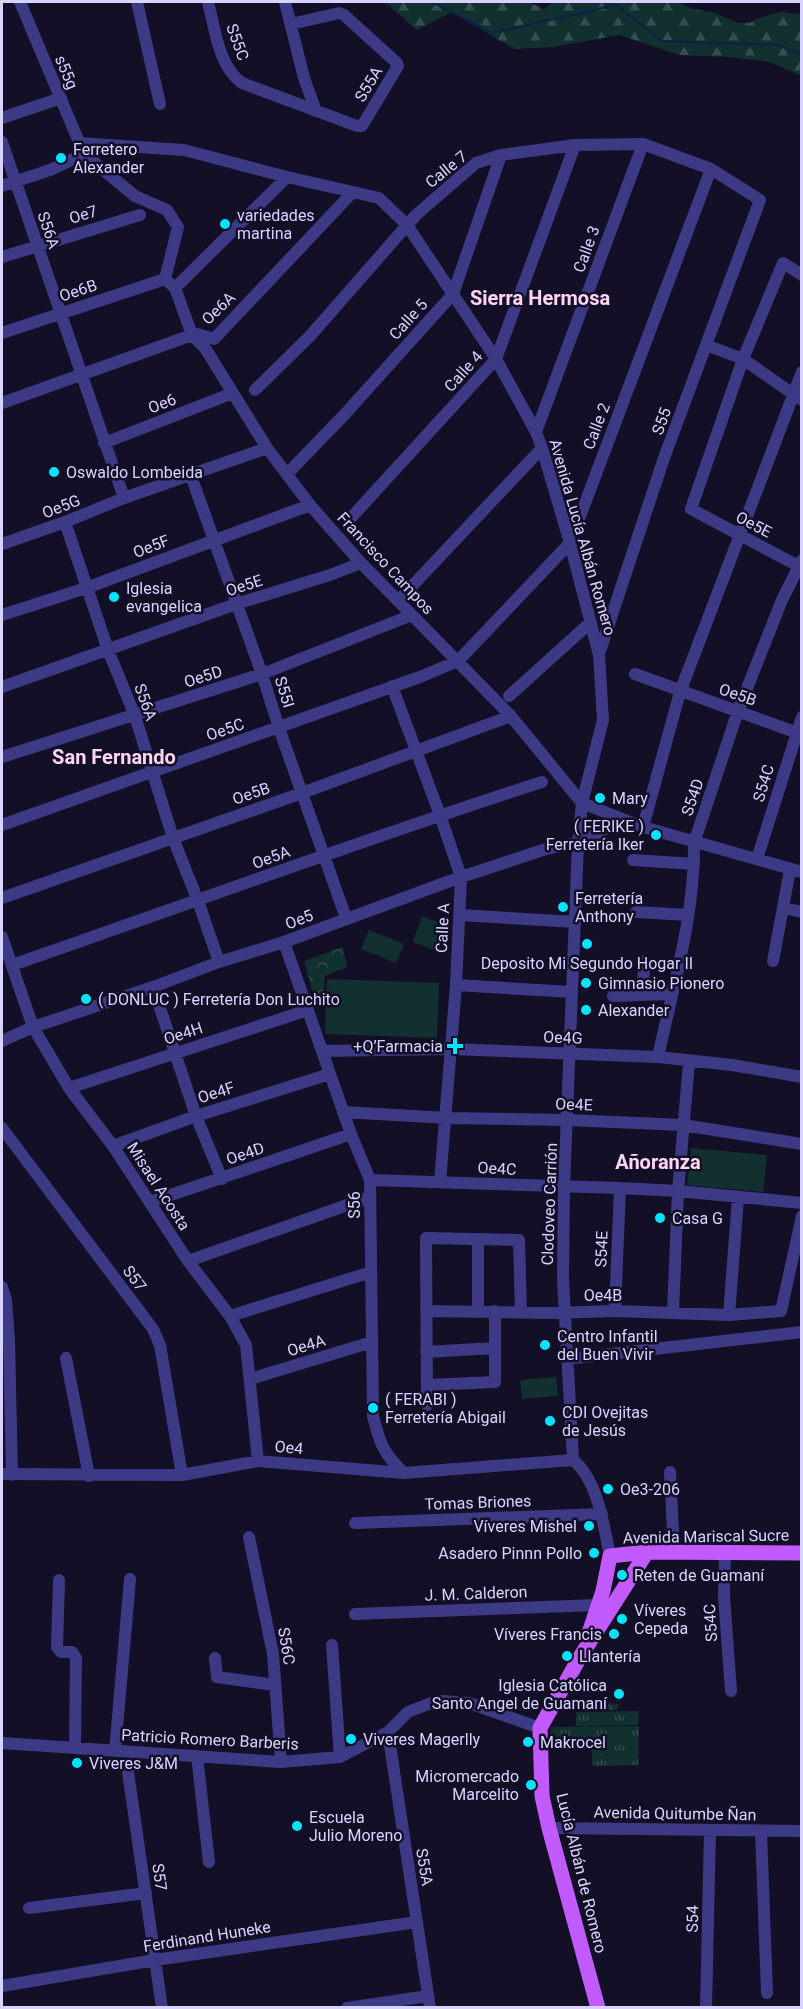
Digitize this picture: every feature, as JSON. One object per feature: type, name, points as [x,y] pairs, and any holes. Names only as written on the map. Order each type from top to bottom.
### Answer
[{"type":"main road","name":"Avenida Mariscal Sucre","points":[[610,1556],[647,1552],[801,1553]]},
{"type":"main road","points":[[540,1728],[584,1650],[647,1552]]},
{"type":"main road","points":[[584,1650],[601,1598],[610,1556]]},
{"type":"main road","points":[[601,1598],[620,1597]]},
{"type":"main road","name":"Lucía Albán de Romero","points":[[540,1728],[542,1796],[598,2007]]},
{"type":"street","name":"s55g","points":[[20,2],[84,154]]},
{"type":"street","points":[[137,2],[160,104]]},
{"type":"street","name":"S55C","points":[[208,2],[221,54],[234,77],[242,83],[316,111]]},
{"type":"street","points":[[285,2],[304,78],[316,111]]},
{"type":"street","name":"S55A","points":[[291,24],[339,13],[344,15],[398,66],[362,126],[316,111]]},
{"type":"street","points":[[2,118],[60,98]]},
{"type":"street","name":"S56A","points":[[2,142],[124,498]]},
{"type":"street","name":"Avenida Lucía Albán Romero","points":[[78,142],[184,150],[379,198],[407,225],[496,359],[536,432],[570,543],[599,655],[603,720],[582,803],[578,843]]},
{"type":"street","name":"Calle 7","points":[[255,390],[310,336],[416,215],[476,164],[501,155],[575,145],[643,144],[711,168],[760,200]]},
{"type":"street","name":"Calle 3","points":[[536,432],[643,144]]},
{"type":"street","name":"Calle 4","points":[[349,520],[496,359],[575,145]]},
{"type":"street","points":[[2,186],[50,170],[84,154],[135,196],[166,210],[178,227],[165,279]]},
{"type":"street","name":"Calle 5","points":[[287,474],[345,414],[453,294],[501,155]]},
{"type":"street","name":"Calle 2","points":[[459,661],[570,543],[711,168]]},
{"type":"street","points":[[175,288],[287,177]]},
{"type":"street","name":"Oe6A","points":[[2,403],[192,335],[197,334],[214,339],[352,193]]},
{"type":"street","name":"S55","points":[[599,655],[664,458],[760,200]]},
{"type":"street","name":"Oe7","points":[[2,257],[140,215]]},
{"type":"street","points":[[743,359],[783,263],[801,275]]},
{"type":"street","name":"Francisco Campos","points":[[165,279],[175,288],[192,335],[205,348],[267,448],[310,506],[361,563],[511,716],[582,803],[640,826],[796,871]]},
{"type":"street","name":"Oe6B","points":[[2,333],[165,279]]},
{"type":"street","points":[[706,345],[743,359],[797,397]]},
{"type":"street","name":"Oe5E","points":[[743,359],[691,509],[740,536],[801,565]]},
{"type":"street","points":[[640,826],[680,692],[797,397],[801,372]]},
{"type":"street","name":"Oe6","points":[[104,443],[233,393]]},
{"type":"street","name":"Oe5G","points":[[2,544],[267,448]]},
{"type":"street","points":[[398,601],[542,448]]},
{"type":"street","name":"S55I","points":[[191,476],[346,918]]},
{"type":"street","name":"Oe5F","points":[[2,615],[86,588],[310,506]]},
{"type":"street","name":"S56A","points":[[66,522],[86,588],[135,716],[173,838],[219,962]]},
{"type":"street","name":"Oe5E","points":[[2,687],[236,604],[361,563]]},
{"type":"street","name":"S54D","points":[[658,1057],[688,915],[694,843],[738,711],[782,600],[801,565]]},
{"type":"street","name":"Oe5D","points":[[2,757],[262,674],[411,615]]},
{"type":"street","points":[[509,696],[591,622]]},
{"type":"street","name":"Oe5C","points":[[2,825],[279,728],[459,661]]},
{"type":"street","name":"Oe5B","points":[[635,674],[795,732]]},
{"type":"street","name":"Calle A","points":[[392,686],[461,877],[447,1118],[440,1182]]},
{"type":"street","name":"Oe5B","points":[[2,898],[302,793],[511,716]]},
{"type":"street","name":"S54C","points":[[757,859],[801,717]]},
{"type":"street","name":"Oe5A","points":[[12,965],[440,815],[542,782]]},
{"type":"street","name":"Oe5","points":[[2,1041],[33,1027],[153,987],[219,962],[285,942],[461,877],[549,848],[578,843],[608,827],[640,826]]},
{"type":"street","name":"Clodoveo Carrión","points":[[573,1460],[565,1312],[564,1187],[578,843]]},
{"type":"street","points":[[633,860],[694,864]]},
{"type":"street","points":[[773,961],[784,908],[796,871]]},
{"type":"street","points":[[784,908],[801,912]]},
{"type":"street","points":[[636,912],[688,915]]},
{"type":"street","points":[[460,915],[575,922]]},
{"type":"street","name":"Misael Acosta","points":[[2,937],[33,1027],[69,1088],[113,1146],[188,1261],[230,1316],[246,1345],[258,1461]]},
{"type":"street","name":"S56","points":[[285,942],[343,1112],[370,1180],[374,1416],[387,1457],[404,1473]]},
{"type":"street","points":[[643,995],[644,961]]},
{"type":"street","points":[[456,985],[572,992]]},
{"type":"street","points":[[153,987],[196,1116],[222,1179]]},
{"type":"street","points":[[613,996],[671,994]]},
{"type":"street","name":"Oe4H","points":[[69,1088],[308,1010]]},
{"type":"street","name":"Oe4G","points":[[322,1051],[451,1048],[658,1057],[732,1065],[801,1077]]},
{"type":"street","points":[[673,1313],[678,1191],[688,1062]]},
{"type":"street","name":"Oe4F","points":[[113,1146],[196,1116],[330,1074]]},
{"type":"street","name":"Oe4E","points":[[343,1112],[447,1118],[683,1125],[801,1144]]},
{"type":"street","name":"S57","points":[[2,1128],[153,1329],[160,1345],[182,1475]]},
{"type":"street","name":"Oe4D","points":[[150,1202],[351,1134]]},
{"type":"street","name":"Oe4C","points":[[370,1180],[678,1191],[801,1203]]},
{"type":"street","name":"S54E","points":[[615,1311],[620,1188]]},
{"type":"street","points":[[188,1261],[370,1197]]},
{"type":"street","points":[[729,1315],[738,1198]]},
{"type":"street","name":"Oe4B","points":[[426,1311],[615,1311],[729,1315],[781,1311],[801,1216]]},
{"type":"street","points":[[427,1405],[426,1238],[476,1238],[478,1240],[520,1242],[521,1312]]},
{"type":"street","points":[[478,1240],[478,1312]]},
{"type":"street","points":[[230,1316],[371,1272]]},
{"type":"street","points":[[2,1287],[6,1300],[7,1474]]},
{"type":"street","points":[[427,1385],[495,1382],[495,1311]]},
{"type":"street","points":[[567,1359],[801,1332]]},
{"type":"street","name":"Oe4A","points":[[250,1379],[372,1342]]},
{"type":"street","points":[[426,1352],[495,1347]]},
{"type":"street","points":[[66,1358],[89,1476]]},
{"type":"street","points":[[573,1460],[586,1472],[602,1514],[610,1556]]},
{"type":"street","name":"Oe4","points":[[7,1474],[182,1475],[258,1461],[404,1473],[573,1460]]},
{"type":"street","points":[[670,1472],[674,1552]]},
{"type":"street","name":"Tomas Briones","points":[[355,1523],[602,1514]]},
{"type":"street","name":"S56C","points":[[249,1537],[273,1654],[281,1762]]},
{"type":"street","name":"S54C","points":[[724,1552],[724,1597],[730,1691]]},
{"type":"street","name":"S57","points":[[130,1579],[120,1751],[146,1893],[162,2007]]},
{"type":"street","points":[[59,1580],[57,1647],[61,1652],[72,1652],[76,1658],[75,1748]]},
{"type":"street","name":"J. M. Calderon","points":[[355,1614],[601,1598]]},
{"type":"street","points":[[332,1645],[340,1757]]},
{"type":"street","points":[[215,1658],[217,1677],[275,1684]]},
{"type":"street","name":"Patricio Romero Barberis","points":[[2,1743],[281,1762],[340,1757],[388,1732],[408,1712],[443,1701],[469,1703],[540,1728]]},
{"type":"street","name":"S55A","points":[[388,1732],[429,2002]]},
{"type":"street","points":[[197,1756],[209,1862]]},
{"type":"street","name":"Avenida Quitumbe Ñan","points":[[549,1828],[801,1832]]},
{"type":"street","name":"S54","points":[[706,2007],[710,1831]]},
{"type":"street","points":[[761,1831],[766,1993]]},
{"type":"street","points":[[29,1908],[146,1893]]},
{"type":"street","name":"Ferdinand Huneke","points":[[2,1986],[155,1960],[417,1922]]},
{"type":"street","points":[[346,2007],[429,2002]]},
{"type":"green space","points":[[385,2],[529,2],[544,9],[554,2],[677,2],[693,9],[713,12],[738,23],[749,23],[780,12],[799,14],[802,17],[801,76],[770,62],[729,57],[679,55],[620,35],[553,47],[514,49],[452,12],[417,30]]},
{"type":"green space","points":[[422,916],[446,925],[437,951],[413,942]]},
{"type":"green space","points":[[369,930],[404,944],[396,963],[361,949]]},
{"type":"green space","points":[[343,947],[347,967],[325,976],[323,1002],[316,1005],[304,961]]},
{"type":"green space","points":[[327,979],[439,983],[437,1038],[325,1034]]},
{"type":"green space","points":[[691,1148],[767,1155],[763,1192],[687,1185]]},
{"type":"green space","points":[[556,1377],[558,1396],[522,1399],[520,1380]]},
{"type":"green space","points":[[581,1702],[619,1704],[617,1710],[582,1711]]},
{"type":"green space","points":[[639,1711],[638,1725],[576,1726],[576,1712]]},
{"type":"green space","points":[[639,1726],[638,1765],[592,1766],[592,1740],[550,1741],[551,1727]]},
{"type":"waterway","points":[[432,2],[492,33],[616,5],[662,41],[778,45],[802,55]]},
{"type":"place","name":"Ferretero Alexander","points":[[61,158]]},
{"type":"place","name":"variedades martina","points":[[225,224]]},
{"type":"place","name":"Oswaldo Lombeida","points":[[54,472]]},
{"type":"place","name":"Iglesia evangelica","points":[[114,597]]},
{"type":"place","name":"Mary","points":[[600,798]]},
{"type":"place","name":"( FERIKE ) Ferretería Iker","points":[[656,835]]},
{"type":"place","name":"Ferretería Anthony","points":[[563,907]]},
{"type":"place","name":"Deposito Mi Segundo Hogar II","points":[[587,944]]},
{"type":"place","name":"Gimnasio Pionero","points":[[586,983]]},
{"type":"place","name":"( DONLUC ) Ferretería Don Luchito","points":[[86,999]]},
{"type":"place","name":"Alexander","points":[[586,1010]]},
{"type":"place","name":"+Q’Farmacia","points":[[455,1046]]},
{"type":"place","name":"Casa G","points":[[660,1218]]},
{"type":"place","name":"Centro Infantil del Buen Vivir","points":[[545,1345]]},
{"type":"place","name":"( FERABI ) Ferretería Abigail","points":[[373,1408]]},
{"type":"place","name":"CDI Ovejitas de Jesús","points":[[550,1421]]},
{"type":"place","name":"Oe3-206","points":[[608,1489]]},
{"type":"place","name":"Víveres Mishel","points":[[589,1526]]},
{"type":"place","name":"Asadero Pinnn Pollo","points":[[594,1553]]},
{"type":"place","name":"Reten de Guamaní","points":[[622,1575]]},
{"type":"place","name":"Víveres Cepeda","points":[[622,1619]]},
{"type":"place","name":"Víveres Francis","points":[[614,1634]]},
{"type":"place","name":"Llantería","points":[[567,1656]]},
{"type":"place","name":"Iglesia Católica Santo Angel de Guamaní","points":[[619,1694]]},
{"type":"place","name":"Viveres Magerlly","points":[[351,1739]]},
{"type":"place","name":"Makrocel","points":[[528,1742]]},
{"type":"place","name":"Viveres J&M","points":[[77,1763]]},
{"type":"place","name":"Micromercado Marcelito","points":[[531,1785]]},
{"type":"place","name":"Escuela Julio Moreno","points":[[297,1826]]},
{"type":"district","name":"Sierra Hermosa","points":[[540,298]]},
{"type":"district","name":"San Fernando","points":[[114,757]]},
{"type":"district","name":"Añoranza","points":[[658,1162]]}]
